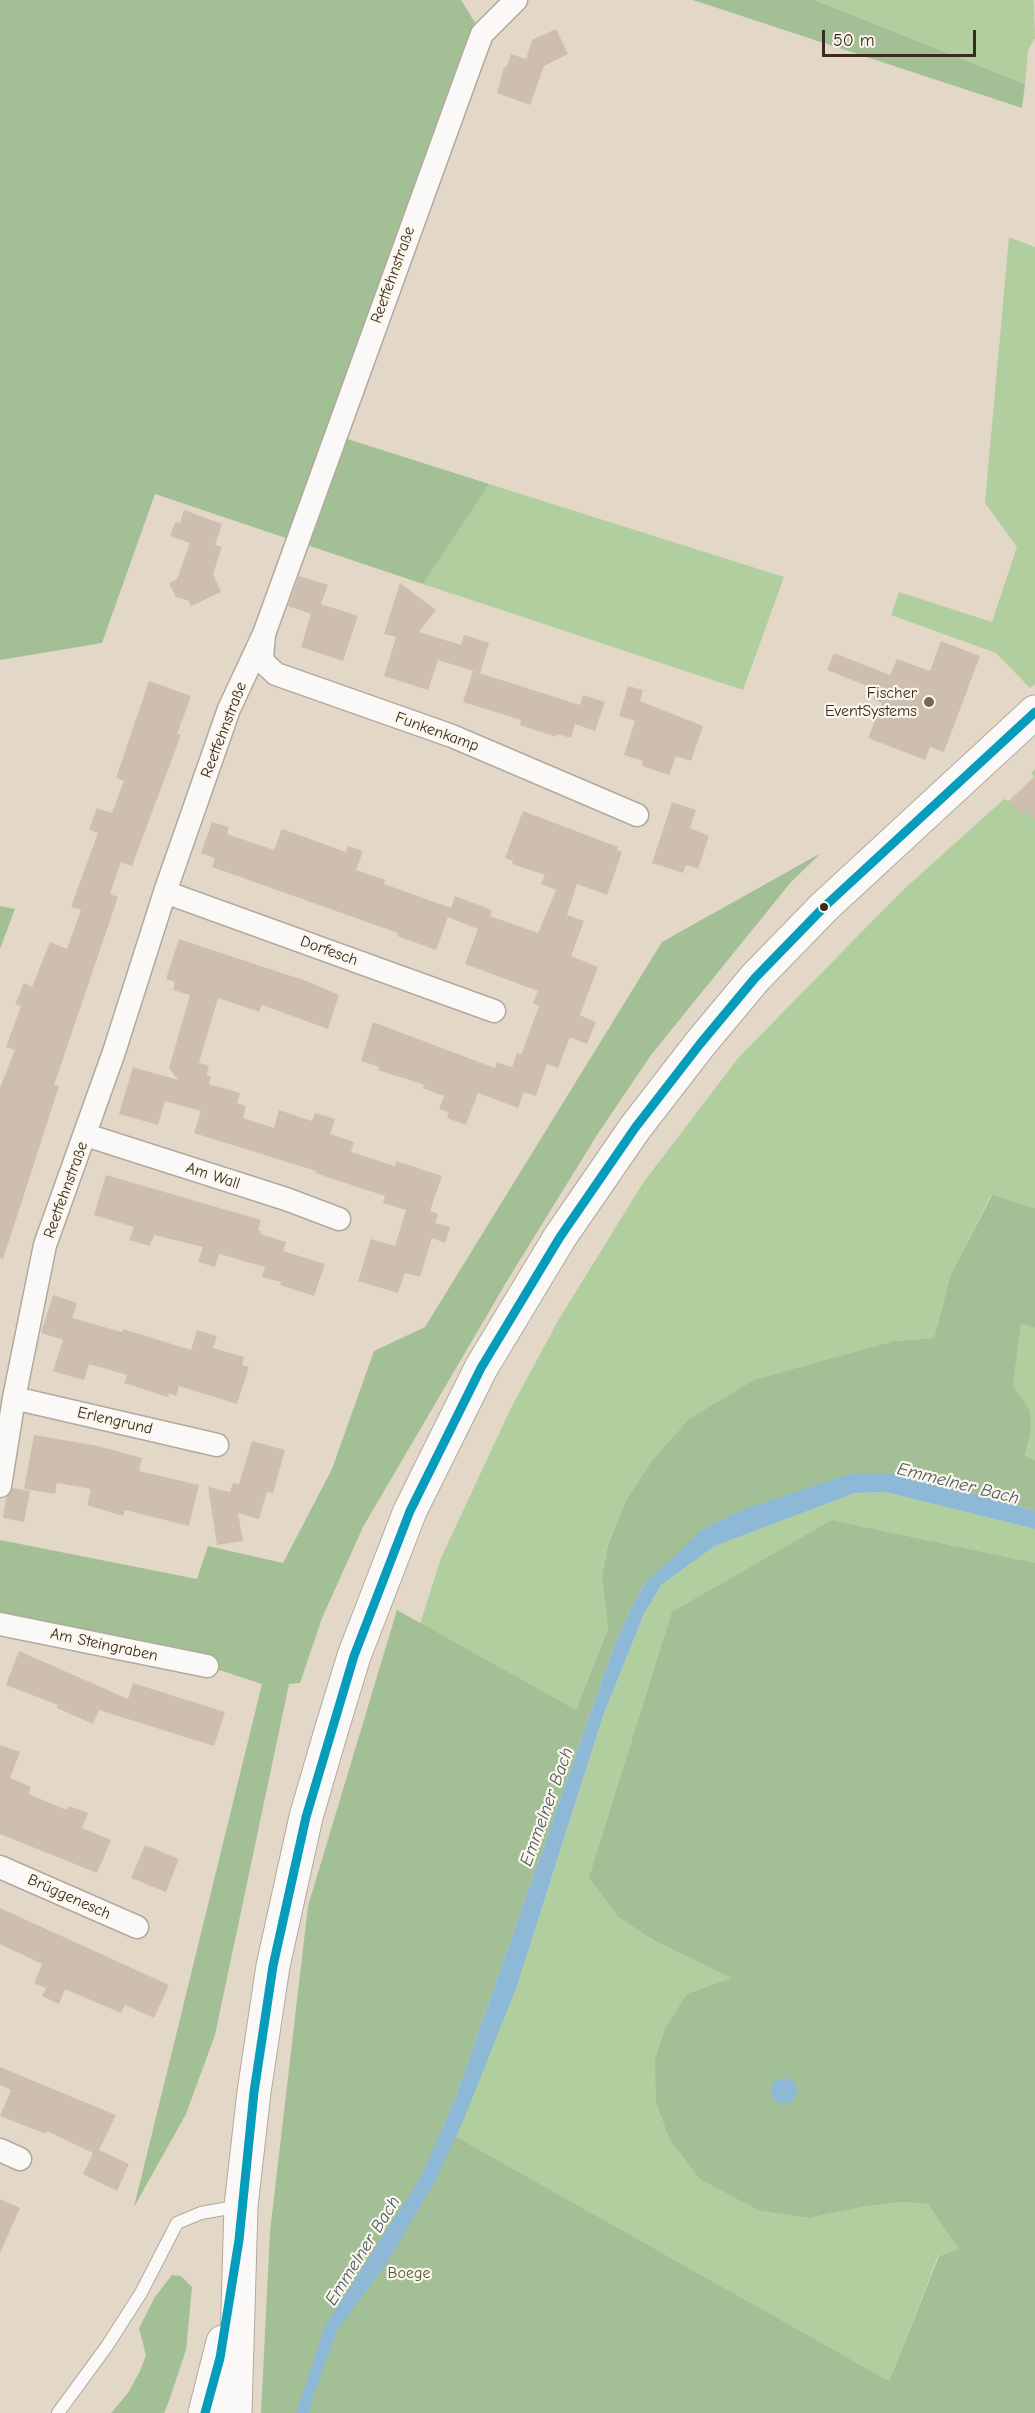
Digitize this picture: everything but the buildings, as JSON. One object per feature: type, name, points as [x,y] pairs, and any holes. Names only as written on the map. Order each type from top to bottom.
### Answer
[{"type":"main road","points":[[235,2413],[241,2206],[254,2092],[273,1966],[306,1817],[354,1656],[410,1511],[481,1368],[560,1237],[635,1128],[755,978],[824,907],[1035,712]]},
{"type":"main road","points":[[205,2413],[220,2358],[239,2240]]},
{"type":"street","name":"Reetfehnstraße","points":[[0,1486],[14,1398],[45,1245],[86,1136],[165,892],[229,709],[264,634],[469,67],[482,34],[516,0]]},
{"type":"street","name":"Funkenkamp","points":[[264,634],[262,656],[265,664],[276,674],[452,736],[637,815]]},
{"type":"street","name":"Dorfesch","points":[[165,892],[494,1011]]},
{"type":"street","name":"Am Wall","points":[[86,1136],[286,1199],[339,1219]]},
{"type":"street","name":"Erlengrund","points":[[14,1398],[216,1445]]},
{"type":"street","name":"Am Steingraben","points":[[0,1624],[207,1666]]},
{"type":"street","name":"Brüggenesch","points":[[0,1867],[137,1927]]},
{"type":"lane","points":[[58,2413],[107,2346],[141,2293],[177,2223],[201,2213],[241,2206]]},
{"type":"green space","points":[[0,0],[461,0],[482,34],[335,435],[489,484],[423,584],[155,494],[102,643],[0,660]]},
{"type":"green space","points":[[693,0],[814,0],[1025,84],[1022,108]]},
{"type":"green space","points":[[814,0],[1034,0],[1035,38],[1028,50],[1025,84]]},
{"type":"green space","points":[[1009,237],[1035,247],[1035,684],[1030,688],[996,653],[891,615],[899,592],[992,622],[1017,547],[985,503]]},
{"type":"green space","points":[[489,484],[784,577],[743,690],[423,584]]},
{"type":"green space","points":[[1035,769],[1035,1208],[991,1195],[951,1274],[934,1338],[895,1341],[688,1420],[653,1459],[626,1500],[608,1543],[602,1577],[608,1629],[576,1710],[420,1624],[441,1558],[511,1408],[559,1319],[643,1183],[739,1057],[902,891],[1004,799],[1009,801],[1034,777],[1031,773]]},
{"type":"green space","points":[[821,853],[791,882],[651,1055],[597,1135],[507,1281],[363,1527],[322,1618],[300,1683],[289,1684],[215,2035],[186,2114],[134,2207],[262,1684],[207,1666],[0,1624],[0,1540],[197,1579],[208,1546],[283,1563],[332,1469],[374,1351],[425,1327],[662,942]]},
{"type":"green space","points":[[0,906],[15,909],[0,949]]},
{"type":"green space","name":"Boege","points":[[992,1195],[1035,1208],[1035,1328],[1021,1324],[1013,1386],[1030,1411],[1031,1430],[1025,1456],[1035,1460],[1035,1511],[939,1483],[849,1474],[646,1582],[629,1612],[612,1652],[455,2099],[442,2129],[889,2381],[939,2256],[959,2249],[928,2204],[903,2202],[868,2206],[809,2218],[760,2211],[700,2179],[669,2138],[656,2101],[655,2060],[666,2027],[687,1994],[732,1978],[655,1941],[618,1917],[589,1878],[672,1612],[832,1520],[1035,1563],[1035,2413],[261,2413],[270,2232],[308,1906],[397,1610],[576,1710],[608,1629],[602,1577],[608,1544],[626,1500],[653,1459],[688,1420],[754,1380],[895,1341],[934,1338],[951,1274]]},
{"type":"green space","points":[[1021,1324],[1035,1328],[1035,1460],[1025,1457],[1031,1430],[1013,1386]]},
{"type":"green space","points":[[885,1492],[1035,1529],[1035,1563],[832,1520],[589,1878],[618,1917],[655,1941],[733,1978],[760,2211],[809,2218],[868,2206],[903,2202],[928,2204],[960,2249],[938,2256],[889,2381],[455,2137],[517,1986],[603,1716],[644,1614],[661,1585],[715,1546],[855,1493]]},
{"type":"green space","points":[[172,2275],[181,2276],[192,2287],[186,2350],[164,2413],[111,2413],[128,2393],[140,2371],[146,2355],[139,2328],[155,2297]]},
{"type":"water","points":[[892,1473],[939,1483],[1035,1511],[1035,1529],[885,1492],[855,1493],[715,1546],[661,1585],[644,1614],[603,1716],[517,1986],[464,2119],[433,2185],[387,2263],[338,2329],[311,2401],[310,2413],[296,2413],[325,2326],[422,2175],[455,2099],[612,1652],[629,1612],[646,1582],[705,1528],[745,1509],[849,1474]]},
{"type":"water","points":[[784,2078],[793,2082],[797,2091],[793,2100],[784,2104],[775,2100],[771,2091],[775,2082]]},
{"type":"transit line","points":[[205,2413],[220,2358],[239,2240],[254,2092],[273,1966],[306,1817],[354,1656],[410,1511],[481,1368],[560,1237],[635,1128],[700,1044],[755,978],[824,907],[1035,712]]},
{"type":"place","name":"Fischer EventSystems","points":[[929,702]]},
{"type":"water label","name":"Emmelner Bach","points":[[958,1484]]},
{"type":"water label","name":"Emmelner Bach","points":[[547,1807]]},
{"type":"water label","name":"Emmelner Bach","points":[[363,2251]]}]
